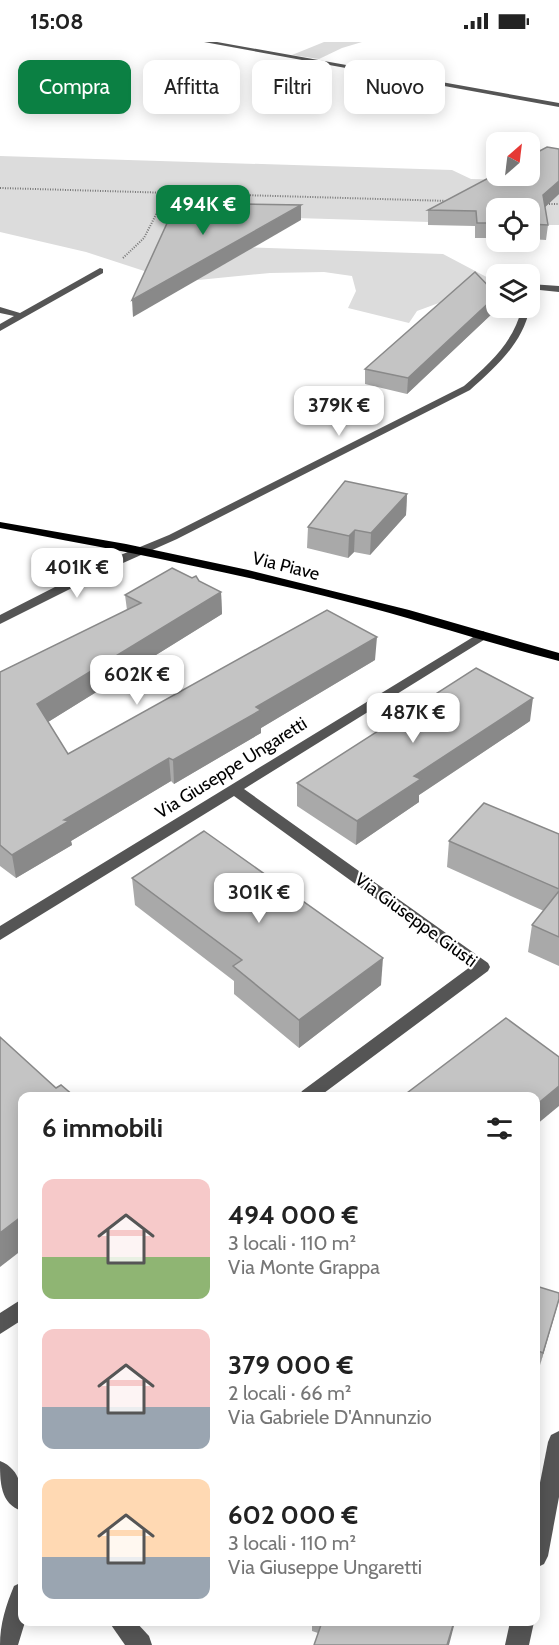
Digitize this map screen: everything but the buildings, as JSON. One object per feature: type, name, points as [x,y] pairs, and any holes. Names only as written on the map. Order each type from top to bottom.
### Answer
[{"type":"main road","name":"Via Piave","points":[[0,525],[142,550],[404,614],[559,657]]},
{"type":"street","points":[[207,42],[559,105]]},
{"type":"street","points":[[0,328],[100,271]]},
{"type":"street","points":[[540,288],[559,289]]},
{"type":"street","points":[[0,310],[22,316]]},
{"type":"street","points":[[0,620],[183,532],[467,388],[502,357],[523,326],[524,318]]},
{"type":"street","name":"Via Giuseppe Ungaretti","points":[[0,934],[483,635]]},
{"type":"street","name":"Via Giuseppe Giusti","points":[[234,789],[482,967],[313,1092]]},
{"type":"street","points":[[0,1325],[18,1311]]},
{"type":"street","points":[[540,1536],[559,1442]]},
{"type":"street","points":[[0,1472],[18,1495]]},
{"type":"street","points":[[6,1645],[18,1607]]},
{"type":"street","points":[[124,1626],[140,1645]]},
{"type":"street","points":[[517,1645],[521,1626]]},
{"type":"path","points":[[0,188],[452,201]]},
{"type":"path","points":[[100,271],[135,250],[144,239],[167,193]]},
{"type":"path","points":[[540,204],[559,204]]},
{"type":"shaded area","points":[[324,42],[362,42],[319,59],[292,55]]},
{"type":"shaded area","points":[[0,156],[452,170],[471,179],[486,179],[486,186],[540,186],[540,181],[559,181],[559,225],[540,225],[540,198],[486,198],[486,224],[229,216],[211,246],[443,254],[486,277],[486,286],[417,311],[409,323],[348,308],[356,291],[352,276],[324,272],[270,273],[178,282],[86,252],[0,232]]}]
